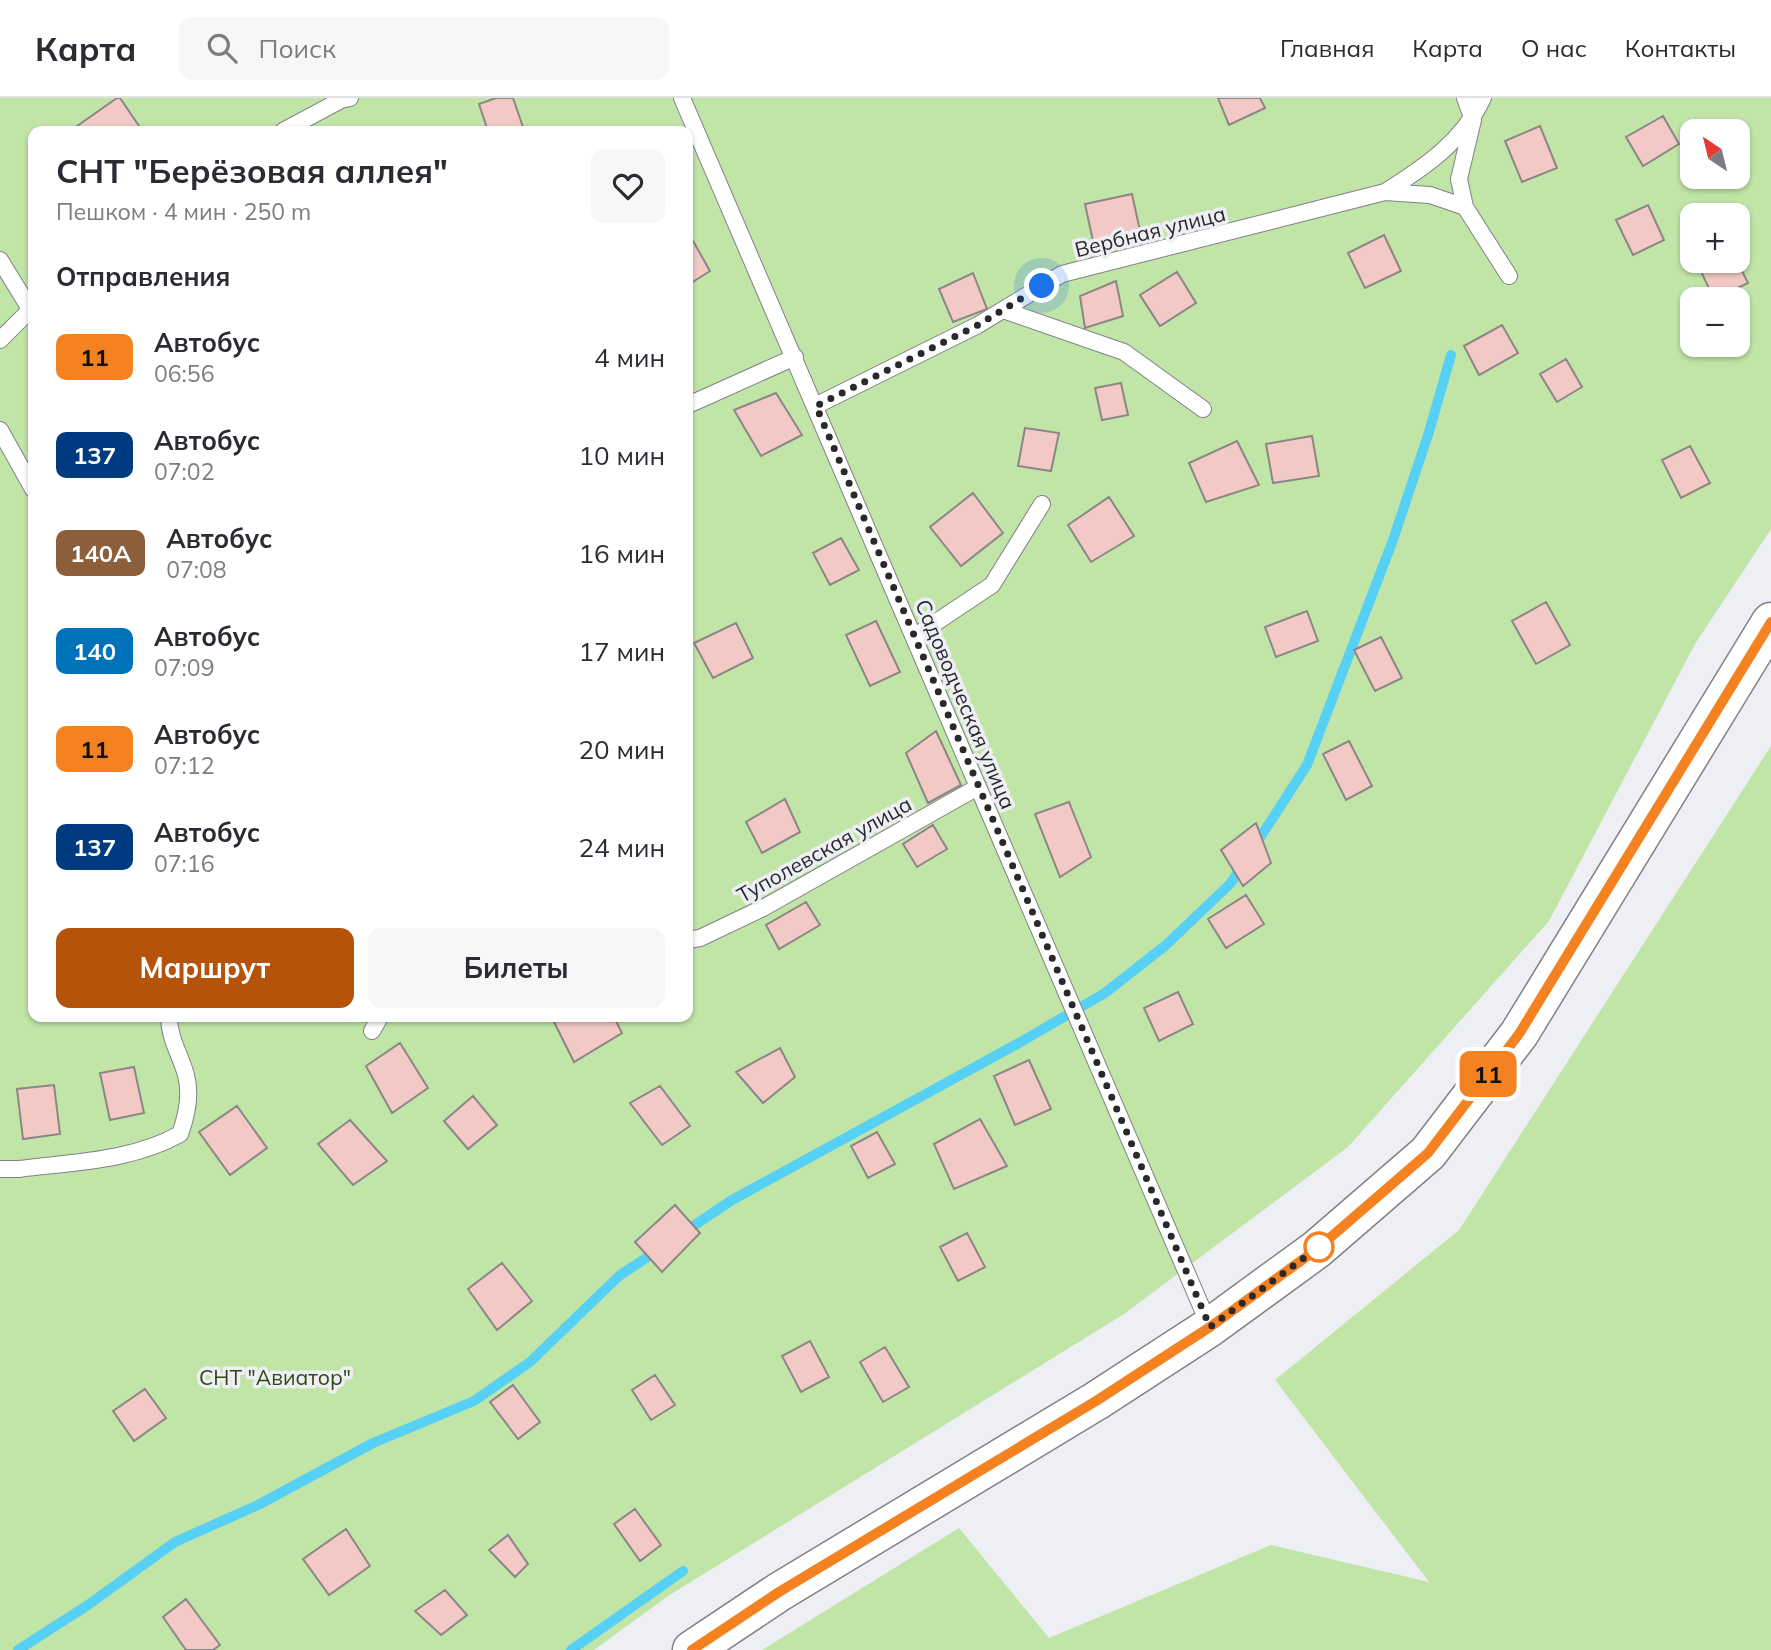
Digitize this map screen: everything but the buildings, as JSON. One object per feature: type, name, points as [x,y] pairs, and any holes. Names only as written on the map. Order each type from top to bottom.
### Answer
[{"type":"main road","points":[[692,1650],[779,1592],[1096,1401],[1210,1327],[1317,1249],[1428,1153],[1519,1034],[1771,622]]},
{"type":"lane","points":[[292,126],[341,100],[350,98]]},
{"type":"lane","name":"Садоводческая улица","points":[[682,98],[1210,1327]]},
{"type":"lane","points":[[1465,98],[1473,120],[1459,179],[1465,206],[1509,275]]},
{"type":"lane","name":"Вербная улица","points":[[816,406],[978,325],[1062,274],[1385,192],[1413,175],[1449,146],[1473,120],[1483,98]]},
{"type":"lane","points":[[1385,192],[1430,195],[1465,206]]},
{"type":"lane","points":[[0,260],[28,302]]},
{"type":"lane","points":[[1003,310],[1124,352],[1203,409]]},
{"type":"lane","points":[[0,340],[28,312]]},
{"type":"lane","points":[[693,403],[795,357]]},
{"type":"lane","points":[[0,430],[28,480]]},
{"type":"lane","points":[[914,637],[992,585],[1042,504]]},
{"type":"lane","name":"Туполевская улица","points":[[693,939],[763,908],[978,787]]},
{"type":"lane","points":[[0,1169],[19,1169],[133,1154],[159,1146],[180,1134],[188,1113],[187,1077],[169,1033],[169,1022]]},
{"type":"green space","name":"СНТ \"Авиатор\"","points":[[0,98],[1771,98],[1771,529],[1695,644],[1549,921],[1348,1147],[1124,1314],[668,1596],[594,1650],[0,1650]]},
{"type":"green space","points":[[1771,746],[1771,1650],[762,1650],[959,1528],[1049,1638],[1271,1545],[1429,1582],[1275,1380],[1459,1230]]},
{"type":"waterway","points":[[1254,847],[1307,765],[1393,540],[1451,355]]},
{"type":"waterway","points":[[683,1233],[732,1200],[1105,993],[1166,945],[1230,884],[1244,863]]},
{"type":"waterway","points":[[18,1650],[88,1605],[175,1542],[258,1505],[373,1443],[474,1401],[530,1362],[619,1276],[658,1250]]},
{"type":"waterway","points":[[571,1650],[683,1571]]},
{"type":"bus line","name":"11","points":[[692,1650],[779,1592],[1096,1401],[1210,1327],[1317,1249],[1428,1153],[1519,1034],[1771,622]]},
{"type":"route","points":[[1042,286],[978,325],[816,406],[1210,1327],[1319,1247]]}]
